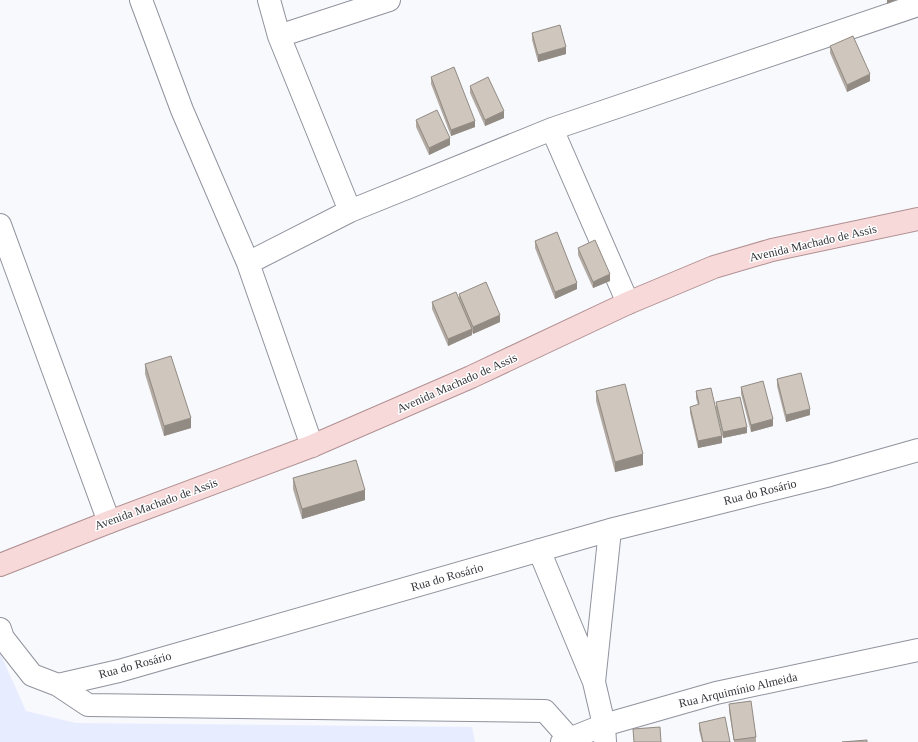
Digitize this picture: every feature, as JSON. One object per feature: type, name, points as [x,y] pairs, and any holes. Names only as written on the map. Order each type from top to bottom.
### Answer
[{"type":"main road","name":"Avenida Machado de Assis","points":[[0,565],[109,522],[312,446],[471,377],[628,303],[714,267],[772,250],[918,219]]},
{"type":"street","points":[[141,0],[182,110],[248,263],[312,446]]},
{"type":"street","points":[[269,0],[279,36],[350,211]]},
{"type":"street","points":[[279,36],[390,0]]},
{"type":"street","points":[[248,263],[350,211],[552,129],[918,5]]},
{"type":"street","points":[[552,129],[628,303]]},
{"type":"street","points":[[0,225],[109,522]]},
{"type":"street","name":"Rua do Rosário","points":[[58,685],[119,671],[610,530],[830,475],[918,450]]},
{"type":"street","points":[[594,682],[610,530]]},
{"type":"street","points":[[539,550],[594,682],[605,734]]},
{"type":"street","points":[[0,629],[3,638],[32,675],[58,685],[88,705],[545,712],[566,741]]},
{"type":"street","name":"Rua Arquimínio Almeida","points":[[566,741],[605,734],[716,693],[918,650]]},
{"type":"shaded area","points":[[0,653],[26,711],[76,723],[472,727],[475,742],[0,742]]},
{"type":"building","points":[[560,25],[566,47],[538,55],[532,33]]},
{"type":"building","points":[[853,36],[870,74],[847,85],[830,46]]},
{"type":"building","points":[[454,67],[475,121],[451,130],[431,77]]},
{"type":"building","points":[[488,77],[504,111],[485,120],[470,86]]},
{"type":"building","points":[[437,110],[450,138],[429,148],[416,120]]},
{"type":"building","points":[[557,232],[577,283],[555,292],[535,241]]},
{"type":"building","points":[[595,240],[610,274],[593,282],[578,248]]},
{"type":"building","points":[[486,282],[500,315],[473,327],[459,294]]},
{"type":"building","points":[[456,292],[472,329],[448,339],[432,302]]},
{"type":"building","points":[[171,356],[191,418],[164,426],[145,364]]},
{"type":"building","points":[[801,373],[810,409],[786,415],[777,379]]},
{"type":"building","points":[[763,381],[773,419],[751,425],[741,387]]},
{"type":"building","points":[[625,384],[643,454],[615,462],[596,391]]},
{"type":"building","points":[[711,388],[722,436],[698,441],[690,407],[699,404],[696,391]]},
{"type":"building","points":[[740,397],[747,427],[723,432],[716,402]]},
{"type":"building","points":[[356,460],[365,490],[302,509],[293,478]]},
{"type":"building","points":[[751,701],[756,737],[734,740],[729,704]]},
{"type":"building","points":[[725,717],[730,742],[703,742],[699,723]]},
{"type":"building","points":[[660,727],[661,742],[634,742],[633,729]]},
{"type":"building","points":[[867,740],[867,742],[842,742]]}]
